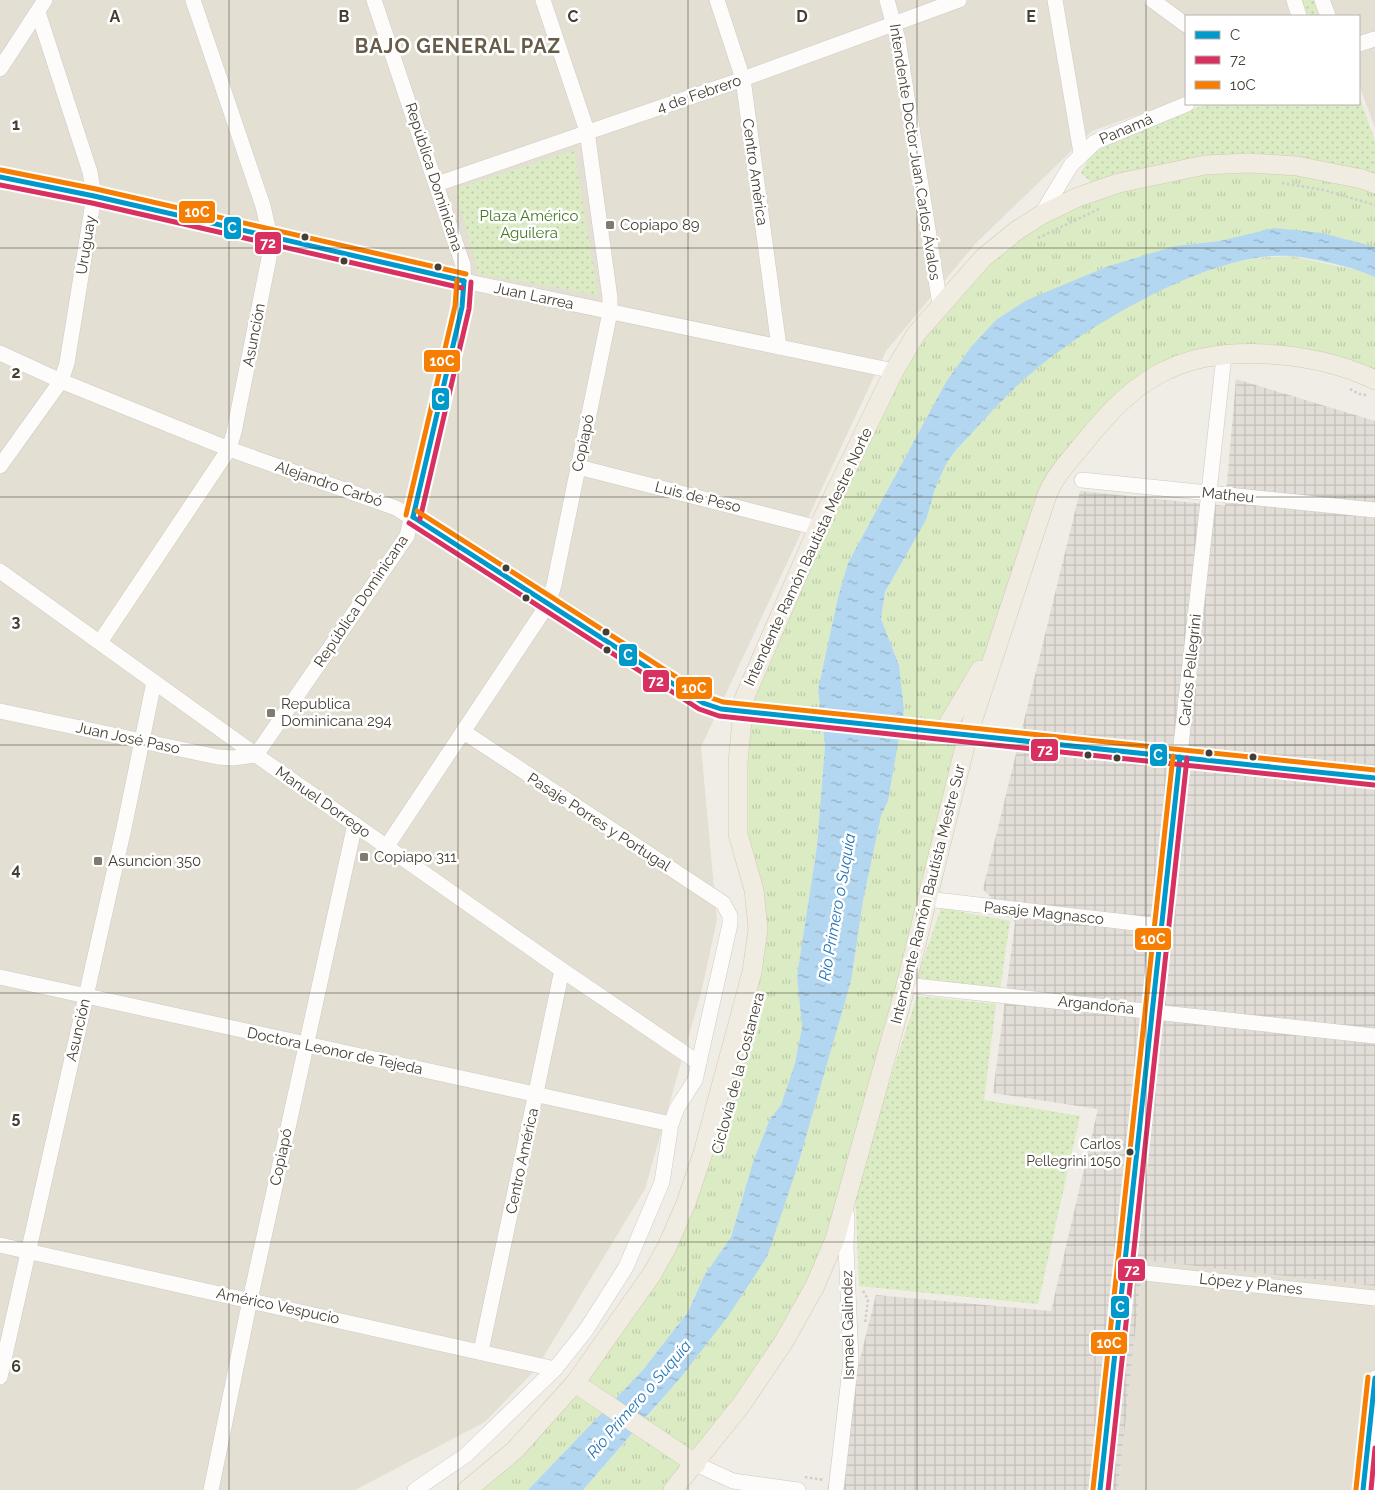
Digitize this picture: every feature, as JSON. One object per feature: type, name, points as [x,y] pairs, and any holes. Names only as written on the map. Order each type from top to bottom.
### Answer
[{"type":"main road","name":"Intendente Ramón Bautista Mestre Norte","points":[[467,1490],[515,1450],[575,1383],[652,1274],[677,1227],[703,1153],[752,972],[758,929],[754,890],[740,845],[737,828],[741,712],[748,686],[818,528],[894,371],[916,334],[983,258],[1016,231],[1041,215],[1078,197],[1119,182],[1204,165],[1248,163],[1297,166],[1362,179],[1375,184]]},
{"type":"main road","name":"Intendente Ramón Bautista Mestre Sur","points":[[674,1490],[689,1460],[741,1405],[798,1317],[827,1260],[850,1190],[906,985],[968,734],[1051,485],[1105,418],[1144,383],[1168,369],[1188,362],[1252,354],[1295,357],[1340,366],[1375,380]]},
{"type":"main road","points":[[944,732],[999,638]]},
{"type":"main road","points":[[575,1383],[689,1460]]},
{"type":"street","name":"Asunción","points":[[100,642],[229,449],[269,258],[270,236],[263,206],[193,0]]},
{"type":"street","name":"República Dominicana","points":[[256,755],[407,536],[462,307],[463,265],[374,0]]},
{"type":"street","name":"Copiapó","points":[[387,846],[548,604],[554,585],[610,312],[610,298],[587,131],[543,0]]},
{"type":"street","name":"Centro América","points":[[717,0],[743,79],[779,347]]},
{"type":"street","name":"Intendente Doctor Juan Carlos Ávalos","points":[[887,0],[894,23],[940,305]]},
{"type":"street","name":"4 de Febrero","points":[[437,184],[743,79],[959,0]]},
{"type":"street","points":[[1056,0],[1080,153]]},
{"type":"street","points":[[1152,0],[1185,24]]},
{"type":"street","points":[[1294,0],[1299,15]]},
{"type":"street","points":[[1322,0],[1328,15]]},
{"type":"street","points":[[0,69],[42,6]]},
{"type":"street","name":"Uruguay","points":[[0,466],[61,381],[67,363],[94,196],[90,172],[42,6]]},
{"type":"street","points":[[1360,44],[1375,38]]},
{"type":"street","name":"Panamá","points":[[1041,215],[1080,153],[1110,134],[1185,105]]},
{"type":"street","name":"Juan Larrea","points":[[0,177],[94,196],[464,281],[894,371]]},
{"type":"street","name":"Alejandro Carbó","points":[[0,353],[61,381],[229,449],[396,508],[704,702],[721,709],[1375,778]]},
{"type":"street","name":"Carlos Pellegrini","points":[[1100,1490],[1126,1271],[1161,926],[1224,356]]},
{"type":"street","name":"Luis de Peso","points":[[578,467],[818,528]]},
{"type":"street","name":"Matheu","points":[[1082,480],[1375,510]]},
{"type":"street","name":"Manuel Dorrego","points":[[0,571],[256,755],[562,970],[699,1063]]},
{"type":"street","name":"Asunción","points":[[0,1377],[86,996],[154,682]]},
{"type":"street","name":"Juan José Paso","points":[[0,711],[218,757],[233,758],[256,755]]},
{"type":"street","name":"Pasaje Porres y Portugal","points":[[464,732],[723,903],[730,916],[699,1063]]},
{"type":"street","name":"Copiapó","points":[[211,1490],[250,1300],[355,824]]},
{"type":"street","name":"Pasaje Magnasco","points":[[927,899],[1161,926]]},
{"type":"street","name":"Centro América","points":[[481,1351],[562,970]]},
{"type":"street","name":"Doctora Leonor de Tejeda","points":[[0,977],[536,1096],[671,1124]]},
{"type":"street","name":"Argandoña","points":[[906,985],[1375,1036]]},
{"type":"street","points":[[416,1490],[466,1455],[556,1369],[586,1330],[626,1267],[662,1182],[671,1124],[676,1108],[695,1080],[699,1063]]},
{"type":"street","name":"Ismael Galíndez","points":[[836,1490],[851,1360],[846,1232],[850,1190]]},
{"type":"street","name":"Américo Vespucio","points":[[0,1246],[556,1369]]},
{"type":"street","name":"López y Planes","points":[[1126,1271],[1375,1298]]},
{"type":"street","points":[[1363,1490],[1375,1378]]},
{"type":"street","points":[[689,1460],[733,1481],[798,1490]]},
{"type":"path","points":[[1280,183],[1324,190],[1375,205]]},
{"type":"path","points":[[1038,238],[1108,206]]},
{"type":"shaded area","points":[[0,0],[1375,0],[1375,128],[1360,88],[1360,15],[1185,15],[1185,98],[1092,131],[976,243],[886,351],[701,747],[717,920],[701,993],[645,1189],[536,1369],[485,1422],[355,1490],[0,1490]]},
{"type":"shaded area","points":[[1236,379],[1375,421],[1375,1286],[1143,1260],[1118,1490],[827,1490],[876,1295],[1051,1311],[1098,1109],[993,1093],[1015,922],[983,889],[1080,491],[1225,506]]},
{"type":"shaded area","points":[[1143,1259],[1375,1286],[1375,1490],[1118,1490]]},
{"type":"green space","points":[[1301,0],[1315,0],[1321,15],[1307,15]]},
{"type":"green space","points":[[1360,99],[1375,140],[1375,179],[1365,175],[1141,169],[1091,182],[1081,173],[1089,157],[1105,145],[1204,105],[1360,105]]},
{"type":"green space","name":"Plaza Américo Aguilera","points":[[574,150],[598,295],[479,274],[455,189]]},
{"type":"green space","points":[[1204,165],[1375,184],[1375,247],[1359,245],[1344,238],[1220,241],[1175,246],[971,347],[946,382],[848,563],[818,690],[825,745],[817,846],[797,976],[802,1027],[795,1063],[781,1105],[770,1119],[753,1162],[731,1237],[704,1276],[688,1312],[642,1371],[528,1490],[467,1490],[515,1450],[667,1247],[755,949],[740,845],[741,712],[916,334],[1041,215]]},
{"type":"green space","points":[[1290,256],[1361,271],[1375,277],[1375,380],[1272,355],[1154,377],[1051,485],[815,1286],[673,1490],[583,1490],[655,1408],[729,1315],[767,1257],[797,1168],[851,981],[863,901],[881,816],[888,801],[904,710],[899,665],[881,619],[885,592],[926,520],[935,489],[946,464],[955,451],[1024,379],[1056,353],[1108,318],[1166,287],[1225,265],[1266,257]]},
{"type":"green space","points":[[941,908],[1010,921],[1000,989],[917,978]]},
{"type":"green space","points":[[917,996],[996,1004],[984,1100],[1080,1116],[1038,1304],[859,1286],[855,1190]]},
{"type":"water","name":"Río Primero o Suquía","points":[[1274,228],[1322,233],[1375,247],[1375,277],[1333,264],[1290,256],[1260,257],[1226,265],[1191,277],[1155,293],[1121,312],[1059,351],[1024,379],[1004,399],[955,451],[946,464],[935,489],[926,520],[885,592],[881,619],[899,665],[904,710],[888,801],[881,816],[863,901],[851,981],[797,1168],[767,1257],[729,1315],[681,1377],[583,1490],[528,1490],[642,1371],[688,1312],[704,1276],[731,1237],[753,1162],[770,1119],[781,1105],[795,1063],[802,1027],[797,976],[817,846],[825,745],[818,690],[838,598],[848,563],[946,382],[971,347],[996,320],[1027,300],[1106,267],[1175,246],[1220,241]]},
{"type":"transit line","name":"10C","points":[[1,170],[96,189],[466,274]]},
{"type":"transit line","name":"C","points":[[0,177],[94,196],[464,281]]},
{"type":"transit line","name":"72","points":[[0,185],[92,203],[462,288]]},
{"type":"transit line","name":"10C","points":[[406,515],[455,306],[457,280]]},
{"type":"transit line","name":"C","points":[[413,517],[462,307],[464,281]]},
{"type":"transit line","name":"72","points":[[420,519],[469,309],[471,282]]},
{"type":"transit line","name":"10C","points":[[417,511],[706,696],[723,702],[1375,770]]},
{"type":"transit line","name":"C","points":[[413,517],[703,703],[721,709],[1375,778]]},
{"type":"transit line","name":"72","points":[[409,523],[699,709],[719,716],[1374,785]]},
{"type":"transit line","name":"10C","points":[[1093,1489],[1173,756]]},
{"type":"transit line","name":"C","points":[[1100,1490],[1180,757]]},
{"type":"transit line","name":"72","points":[[1108,1490],[1187,758]]},
{"type":"transit line","name":"10C","points":[[1356,1489],[1368,1377]]},
{"type":"transit line","name":"C","points":[[1363,1490],[1375,1378]]},
{"type":"transit line","name":"72","points":[[1371,1490],[1375,1448]]},
{"type":"place","name":"Copiapo 89","points":[[610,225]]},
{"type":"place","name":"Republica Dominicana 294","points":[[271,713]]},
{"type":"place","name":"Copiapo 311","points":[[364,857]]},
{"type":"place","name":"Asuncion 350","points":[[98,861]]},
{"type":"place","name":"Carlos Pellegrini 1050","points":[[1130,1152]]},
{"type":"district","name":"BAJO GENERAL PAZ","points":[[458,46]]}]
